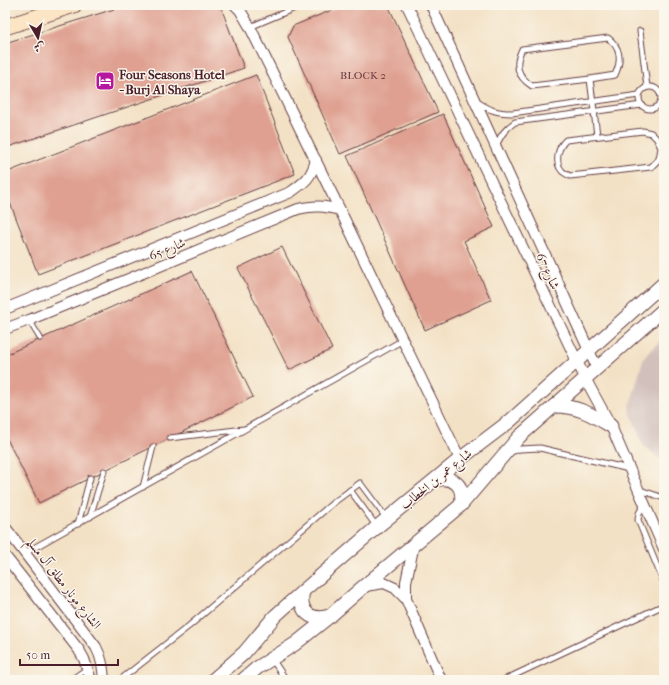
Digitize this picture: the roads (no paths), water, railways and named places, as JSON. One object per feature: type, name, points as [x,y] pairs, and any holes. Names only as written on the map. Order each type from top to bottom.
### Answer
[{"type":"main road","points":[[5,27],[74,5]]},
{"type":"street","points":[[235,5],[240,10],[250,27],[316,160],[460,459]]},
{"type":"street","name":"شارع 67","points":[[407,5],[585,378],[611,426],[664,549]]},
{"type":"street","name":"شارع 67","points":[[431,5],[596,368]]},
{"type":"street","name":"شارع 65","points":[[5,309],[291,192],[306,182],[313,172],[316,160]]},
{"type":"street","name":"شارع 65","points":[[5,329],[298,209],[313,206],[326,206],[340,210]]},
{"type":"street","name":"شارع عمر بن الخطاب","points":[[213,680],[244,653],[275,616],[303,590],[460,459],[510,421],[664,283]]},
{"type":"street","points":[[243,680],[257,668],[295,644],[330,616],[461,505],[519,438],[664,309]]},
{"type":"street","points":[[554,406],[565,406],[581,410],[611,426]]},
{"type":"street","points":[[435,480],[443,478],[450,479],[457,483],[463,497],[461,505]]},
{"type":"street","name":"الشارع مونار مطلق آل مسلم","points":[[5,527],[96,647],[102,663],[104,680]]},
{"type":"street","points":[[406,599],[406,582],[414,544]]},
{"type":"street","points":[[5,556],[79,650],[88,668],[91,680]]},
{"type":"street","points":[[363,587],[384,583],[395,588],[406,599],[441,680]]},
{"type":"street","points":[[303,590],[301,598],[307,613],[314,618],[330,616]]},
{"type":"lane","points":[[250,27],[302,5]]},
{"type":"lane","points":[[640,31],[647,87]]},
{"type":"lane","points":[[608,38],[613,42],[619,53],[619,66],[615,75],[590,79],[532,86],[525,82],[520,75],[517,64],[518,57],[522,49],[608,38]]},
{"type":"lane","points":[[590,79],[597,135]]},
{"type":"lane","points":[[647,87],[653,87],[658,90],[661,95],[657,106],[652,108],[647,108],[642,105],[639,100],[639,94],[647,87]]},
{"type":"lane","points":[[475,101],[489,110],[499,113],[512,113],[639,94]]},
{"type":"lane","points":[[496,147],[501,134],[515,122],[642,105]]},
{"type":"lane","points":[[642,131],[651,133],[657,139],[661,148],[659,159],[651,167],[570,176],[562,172],[558,162],[558,152],[561,144],[566,140],[597,135],[642,131]]},
{"type":"lane","points":[[29,320],[40,338]]},
{"type":"lane","points":[[25,553],[403,340]]},
{"type":"lane","points":[[170,438],[247,428]]},
{"type":"lane","points":[[143,487],[153,447]]},
{"type":"lane","points":[[505,455],[520,449],[540,448],[630,469]]},
{"type":"lane","points":[[90,517],[104,471]]},
{"type":"lane","points":[[78,524],[90,478]]},
{"type":"lane","points":[[120,680],[189,626],[333,503],[360,484],[382,523]]},
{"type":"lane","points":[[638,489],[664,498]]},
{"type":"lane","points":[[350,490],[382,523]]},
{"type":"lane","points":[[644,504],[639,513],[638,520],[664,582]]},
{"type":"lane","points":[[504,680],[664,605]]},
{"type":"lane","points":[[272,659],[286,680]]},
{"type":"lane","points":[[71,680],[88,668]]},
{"type":"place","name":"Four Seasons Hotel - Burj Al Shaya","points":[[105,81]]}]
